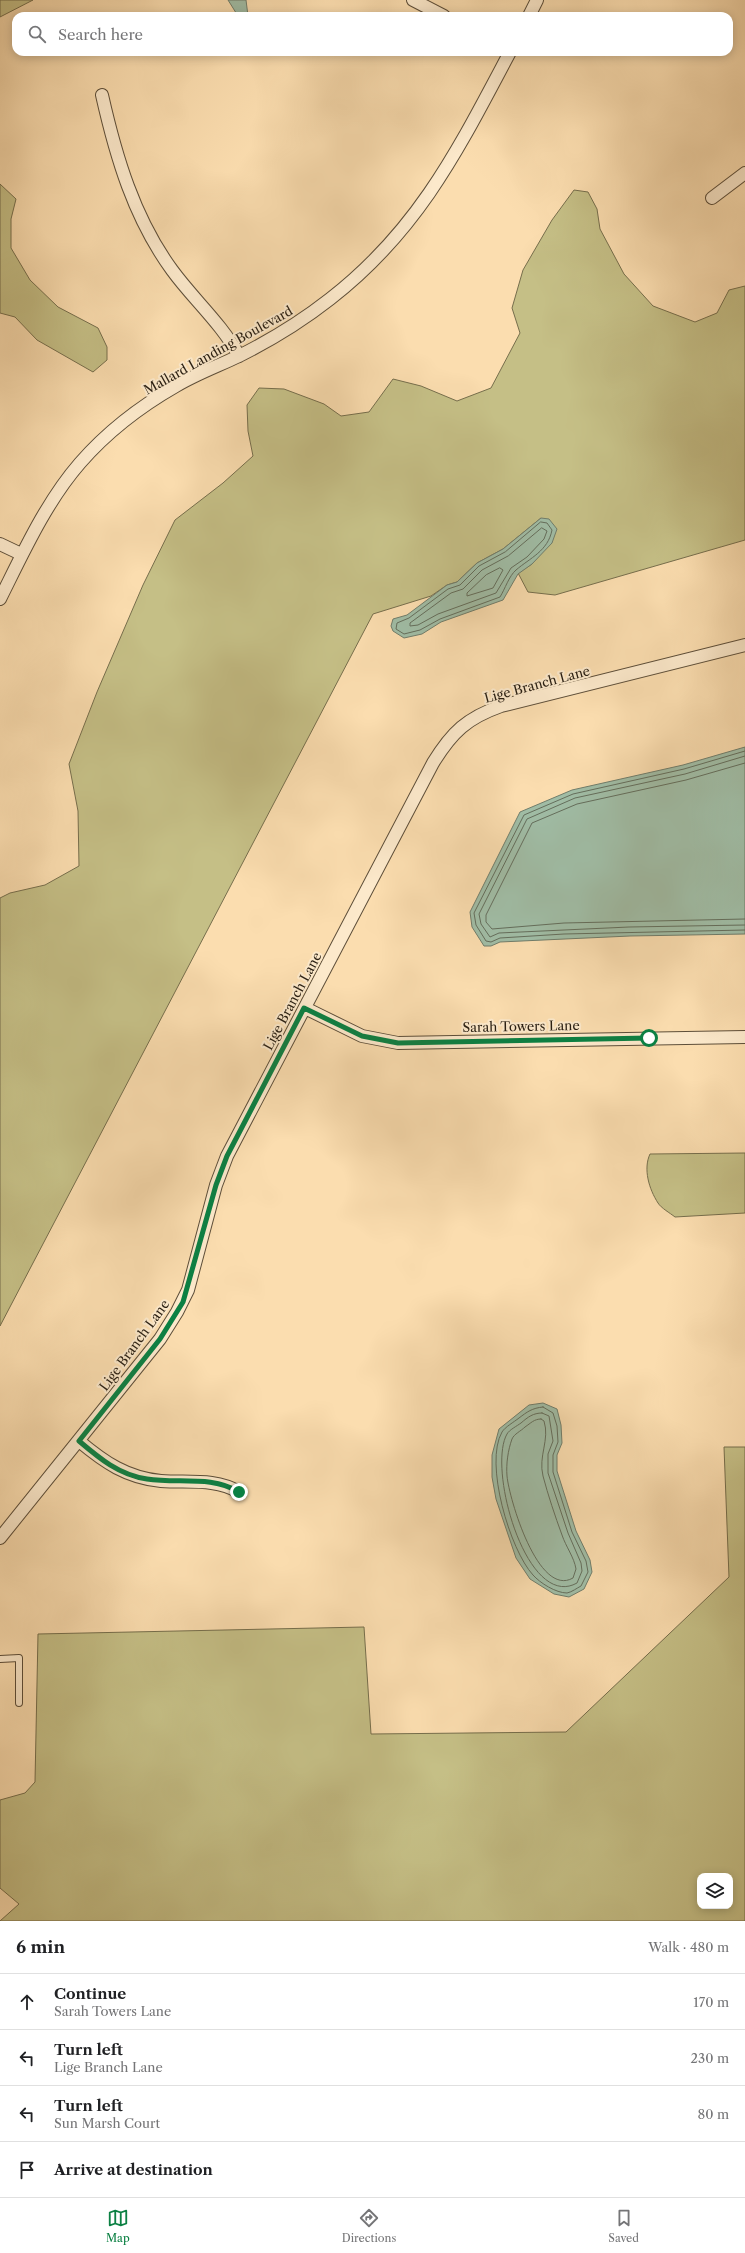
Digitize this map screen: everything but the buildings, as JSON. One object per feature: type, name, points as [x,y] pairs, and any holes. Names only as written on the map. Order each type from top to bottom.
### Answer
[{"type":"street","points":[[413,0],[436,12]]},
{"type":"street","points":[[531,12],[537,0]]},
{"type":"street","name":"Mallard Landing Boulevard","points":[[0,599],[21,554],[62,488],[80,464],[98,444],[154,399],[178,384],[239,356],[299,322],[331,299],[391,243],[438,183],[463,141],[508,56]]},
{"type":"street","points":[[102,95],[124,176],[148,231],[170,268],[223,332],[239,356]]},
{"type":"street","points":[[712,198],[745,173]]},
{"type":"street","points":[[0,544],[21,554]]},
{"type":"street","name":"Lige Branch Lane","points":[[0,1538],[160,1339],[183,1302],[216,1185],[227,1156],[433,763],[456,730],[471,719],[501,706],[745,645]]},
{"type":"street","name":"Sarah Towers Lane","points":[[304,1008],[362,1036],[398,1043],[745,1037]]},
{"type":"street","points":[[79,1441],[101,1460],[132,1476],[162,1481],[217,1483],[229,1486],[239,1492]]},
{"type":"lane","points":[[0,1659],[19,1658],[19,1703]]},
{"type":"shaded area","points":[[0,0],[33,0],[0,17]]},
{"type":"shaded area","points":[[0,184],[16,199],[11,219],[11,248],[30,280],[58,307],[98,328],[107,347],[107,360],[93,372],[37,340],[15,317],[0,313]]},
{"type":"shaded area","points":[[574,190],[588,192],[597,209],[600,229],[624,274],[653,306],[695,322],[717,313],[729,290],[745,286],[745,540],[555,595],[528,592],[518,573],[532,564],[541,518],[503,549],[477,563],[457,582],[447,585],[431,596],[373,614],[0,1326],[0,898],[10,893],[45,885],[79,866],[78,811],[69,764],[97,692],[143,585],[175,520],[223,483],[253,456],[248,431],[247,405],[259,388],[284,389],[324,404],[341,416],[369,412],[393,379],[421,386],[457,401],[491,388],[520,333],[512,308],[523,270],[552,220]]},
{"type":"shaded area","points":[[745,1153],[745,1213],[675,1217],[659,1205],[652,1192],[647,1172],[650,1154]]},
{"type":"shaded area","points":[[724,1447],[745,1447],[745,1921],[0,1921],[19,1904],[0,1888],[0,1800],[25,1793],[35,1782],[38,1634],[364,1627],[371,1734],[566,1732],[729,1577]]},
{"type":"water","points":[[228,0],[246,0],[248,12],[236,12]]},
{"type":"water","points":[[541,518],[549,519],[557,529],[552,543],[532,564],[518,574],[503,600],[441,622],[422,634],[404,638],[393,631],[391,626],[393,619],[407,615],[447,585],[457,582],[477,563],[503,549]]},
{"type":"water","points":[[745,747],[745,934],[630,936],[500,942],[491,946],[484,946],[472,927],[470,912],[520,812],[572,790],[683,765]]},
{"type":"water","points":[[543,1403],[557,1409],[561,1425],[562,1443],[557,1455],[557,1471],[576,1531],[590,1560],[592,1572],[584,1589],[569,1597],[554,1594],[530,1579],[516,1558],[496,1499],[492,1477],[492,1455],[499,1429],[529,1405]]},
{"type":"route","points":[[239,1492],[229,1486],[217,1483],[162,1481],[132,1476],[115,1469],[101,1460],[79,1441],[160,1339],[183,1302],[188,1290],[216,1185],[227,1156],[304,1008],[362,1036],[378,1041],[398,1043],[649,1038]]}]
